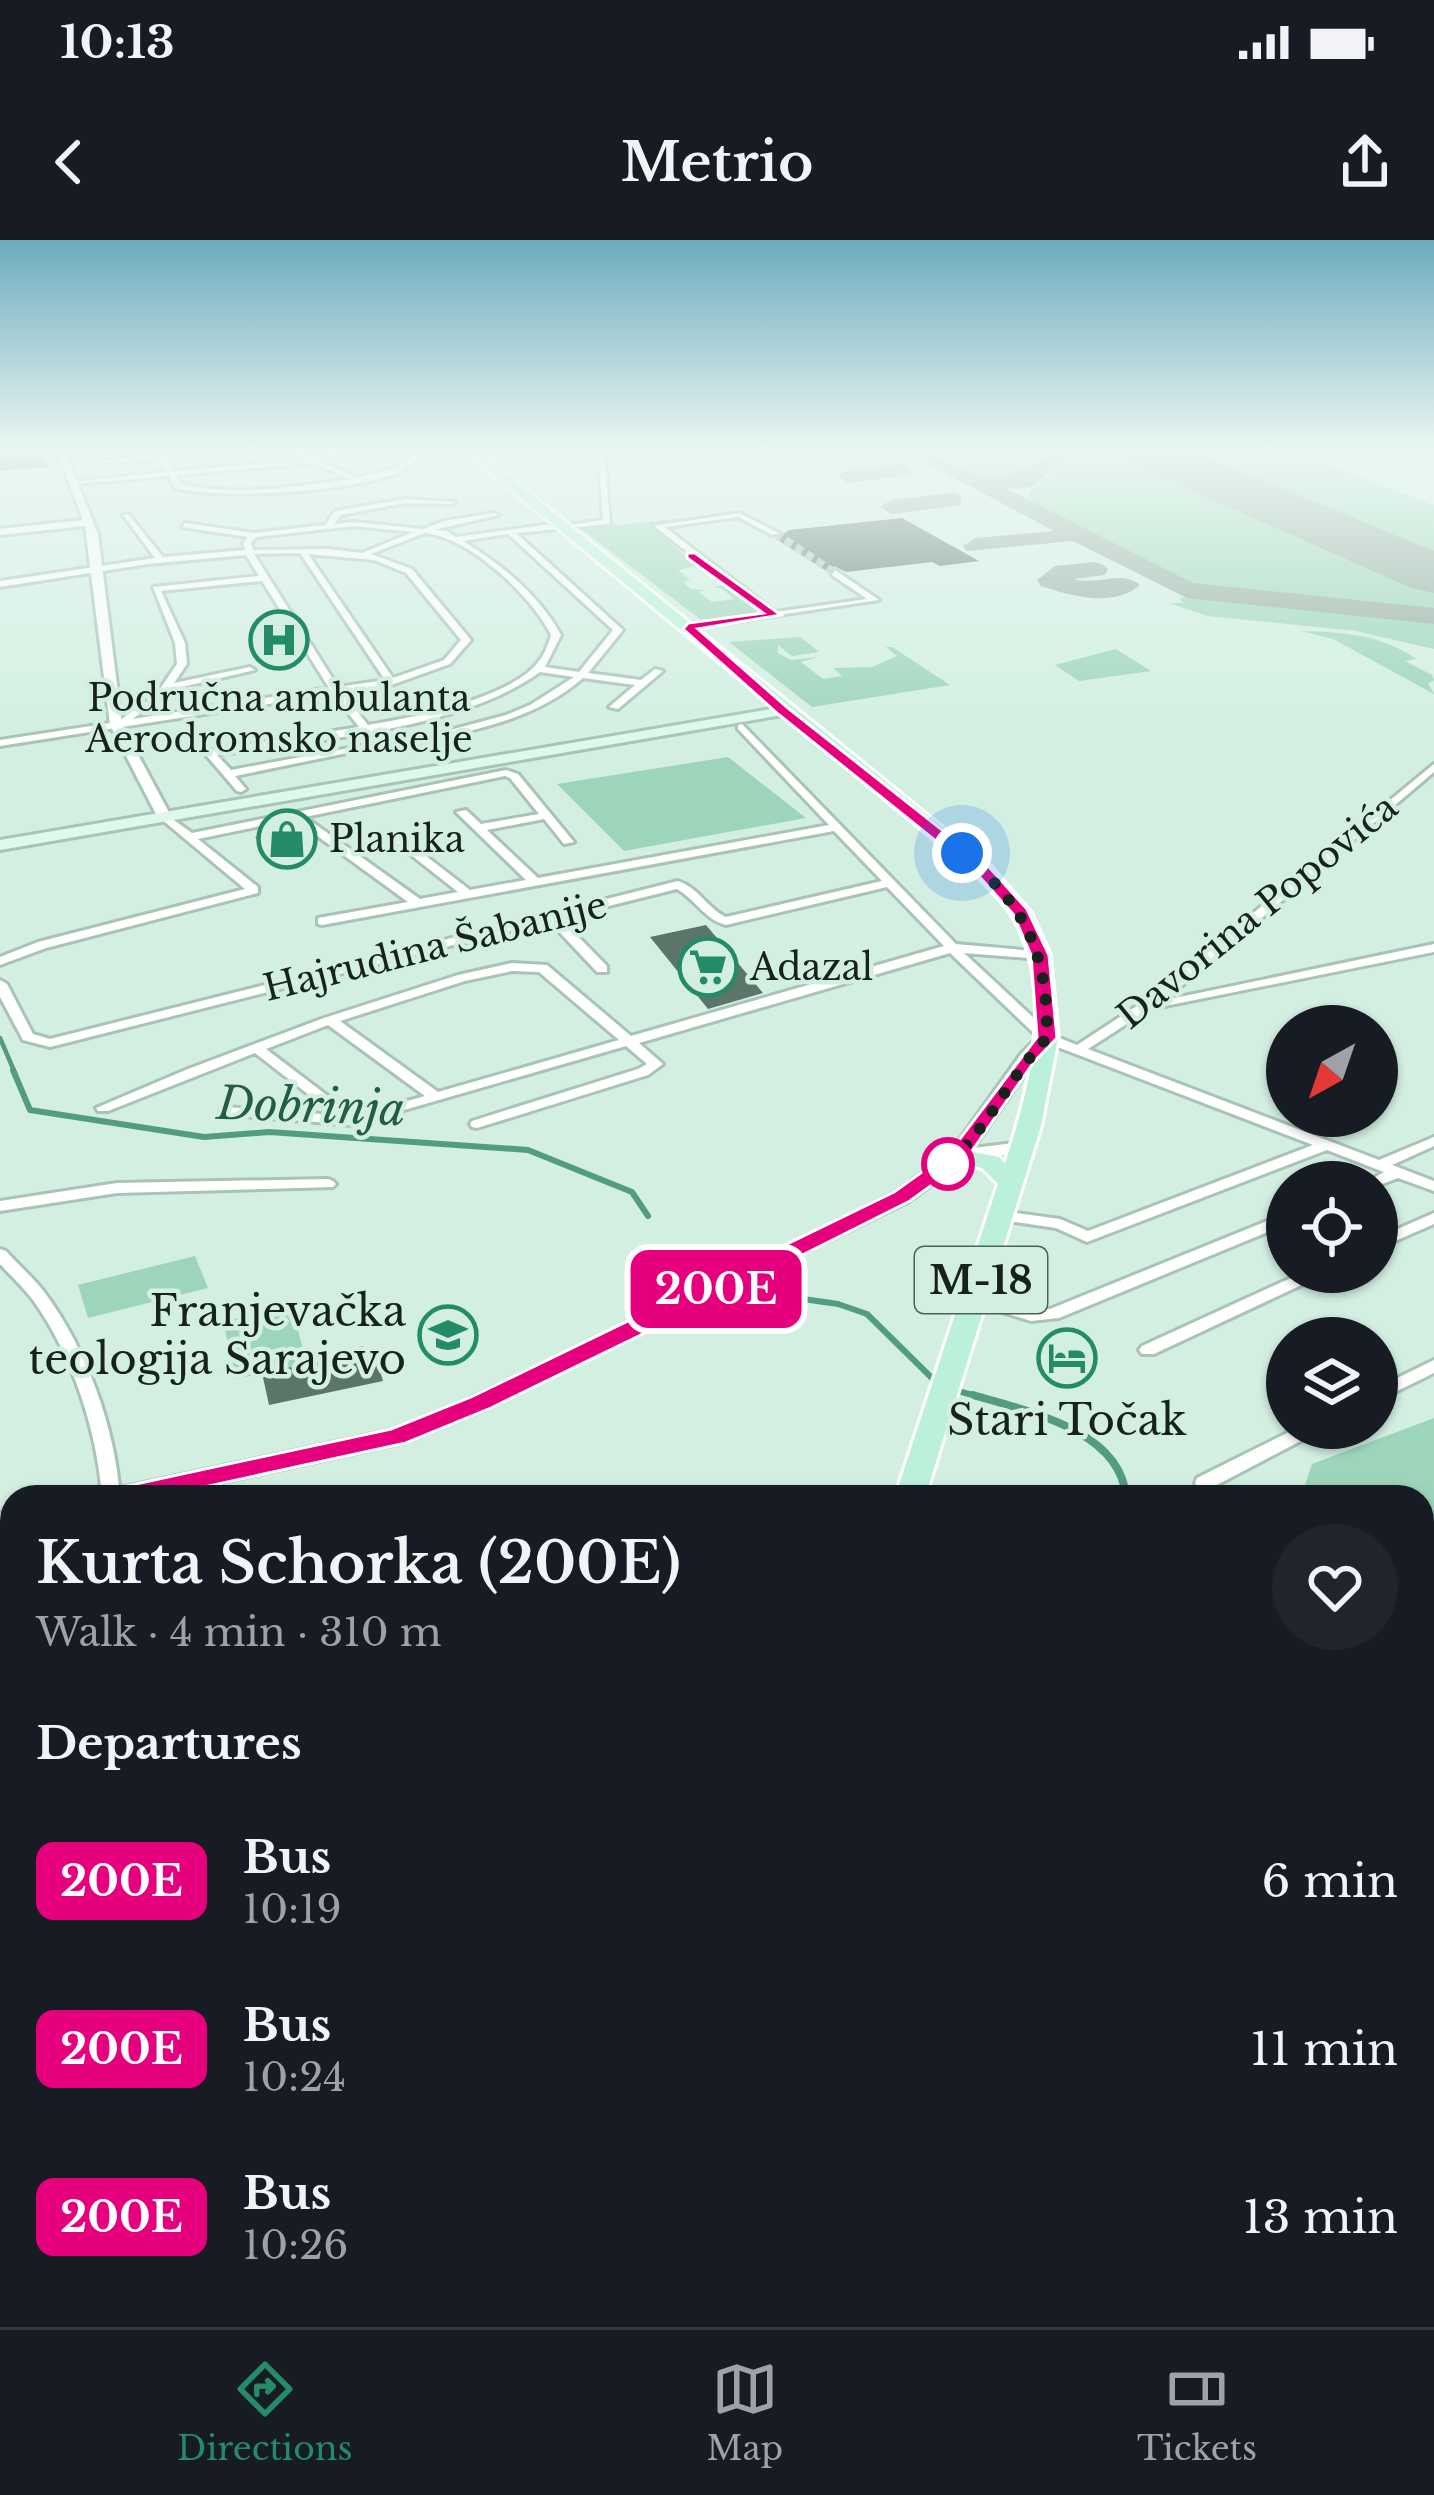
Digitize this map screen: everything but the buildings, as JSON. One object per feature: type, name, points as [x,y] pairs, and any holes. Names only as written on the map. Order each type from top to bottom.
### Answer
[{"type":"main road","name":"M-18","points":[[586,546],[685,624],[709,630],[783,711],[983,870],[1021,913],[1040,955],[1047,1038],[1022,1148],[914,1485]]},
{"type":"main road","points":[[0,845],[783,711]]},
{"type":"main road","points":[[958,1156],[990,1162],[1010,1182]]},
{"type":"street","points":[[0,961],[42,944],[254,890],[164,816],[116,725],[94,546]]},
{"type":"street","points":[[150,546],[163,562]]},
{"type":"street","points":[[248,546],[336,691],[364,725]]},
{"type":"street","points":[[364,554],[384,546]]},
{"type":"street","points":[[470,546],[556,628],[538,669]]},
{"type":"street","points":[[422,739],[526,712],[587,674],[618,630],[527,546]]},
{"type":"street","points":[[685,546],[774,615]]},
{"type":"street","points":[[0,584],[98,567],[302,551],[364,554],[409,571],[466,640],[447,662],[392,682],[0,743]]},
{"type":"street","points":[[302,551],[392,682]]},
{"type":"street","points":[[709,630],[875,600],[835,573]]},
{"type":"street","points":[[169,687],[182,656],[156,589],[265,578]]},
{"type":"street","points":[[241,789],[210,753],[451,709],[538,669],[643,683]]},
{"type":"street","points":[[116,725],[169,687],[250,670]]},
{"type":"street","points":[[614,706],[658,671]]},
{"type":"street","points":[[742,728],[952,948],[1047,1038],[1328,1145],[1355,1161]]},
{"type":"street","points":[[228,774],[376,746]]},
{"type":"street","name":"Davorina Popovića","points":[[1076,1052],[1146,1007],[1434,767]]},
{"type":"street","points":[[189,837],[506,773],[514,776],[568,842]]},
{"type":"street","name":"Hajrudina Šabanije","points":[[462,812],[533,880]]},
{"type":"street","name":"Hajrudina Šabanije","points":[[295,815],[415,901]]},
{"type":"street","points":[[477,828],[544,817]]},
{"type":"street","name":"Hajrudina Šabanije","points":[[322,920],[835,827]]},
{"type":"street","name":"Hajrudina Šabanije","points":[[391,834],[465,892]]},
{"type":"street","name":"Hajrudina Šabanije","points":[[0,985],[28,1037],[50,1043],[681,885],[715,919],[726,921],[890,883]]},
{"type":"street","points":[[551,916],[602,968]]},
{"type":"street","points":[[1146,1007],[1434,947]]},
{"type":"street","points":[[227,1111],[352,1121],[952,948],[1040,955]]},
{"type":"street","points":[[104,1108],[394,997],[528,963],[542,968],[655,1061],[654,1067],[477,1124]]},
{"type":"street","points":[[331,1021],[436,1097]]},
{"type":"street","points":[[190,1485],[397,1437],[480,1403],[902,1197],[958,1156],[1047,1038]]},
{"type":"street","points":[[257,1048],[352,1121]]},
{"type":"street","points":[[1398,1161],[1434,1141]]},
{"type":"street","points":[[1001,1216],[1060,1224],[1087,1237],[1328,1145]]},
{"type":"street","points":[[958,1156],[1022,1148]]},
{"type":"street","points":[[1398,1172],[1434,1186]]},
{"type":"street","points":[[0,1206],[117,1188],[328,1184]]},
{"type":"street","points":[[1398,1234],[1434,1218]]},
{"type":"street","points":[[976,1298],[1043,1317],[1266,1227]]},
{"type":"street","points":[[0,1254],[37,1293],[73,1364],[96,1420],[112,1485]]},
{"type":"street","points":[[1148,1350],[1272,1293]]},
{"type":"street","points":[[1398,1384],[1434,1366]]},
{"type":"street","points":[[1204,1483],[1271,1449]]},
{"type":"green space","points":[[604,546],[674,546],[697,566],[678,570],[690,580],[683,582],[691,589],[706,590],[699,592],[712,602],[734,599],[721,588],[711,587],[727,585],[760,611],[700,619]]},
{"type":"green space","points":[[1116,546],[1332,546],[1434,591],[1434,612],[1200,588]]},
{"type":"green space","points":[[1397,546],[1434,546],[1434,562]]},
{"type":"green space","points":[[1180,597],[1434,622],[1434,649],[1356,631],[1207,616],[1169,603],[1182,603]]},
{"type":"green space","points":[[1301,631],[1360,636],[1389,644],[1416,659],[1405,661],[1432,675],[1434,681],[1428,683],[1434,694],[1333,639]]},
{"type":"green space","points":[[801,637],[819,652],[792,656],[778,645],[778,653],[791,660],[818,657],[801,662],[823,679],[842,676],[833,668],[872,667],[897,656],[886,647],[892,647],[950,685],[812,707],[729,642]]},
{"type":"green space","points":[[1116,649],[1151,671],[1079,681],[1055,665]]},
{"type":"green space","points":[[728,757],[806,818],[624,851],[557,784]]},
{"type":"green space","points":[[195,1256],[208,1288],[88,1318],[78,1285]]},
{"type":"green space","points":[[292,1308],[307,1364],[236,1379],[223,1321]]},
{"type":"green space","points":[[1434,1418],[1434,1485],[1305,1485],[1312,1464],[1352,1449],[1398,1449],[1398,1432]]},
{"type":"waterway","name":"Dobrinja","points":[[0,1038],[15,1073]]},
{"type":"waterway","name":"Dobrinja","points":[[13,1070],[30,1110],[204,1137],[269,1132],[528,1150],[632,1192],[648,1216]]},
{"type":"waterway","name":"Dobrinja","points":[[761,1293],[838,1304],[867,1314],[939,1385]]},
{"type":"waterway","name":"Dobrinja","points":[[951,1389],[980,1397]]},
{"type":"waterway","name":"Dobrinja","points":[[973,1395],[980,1397]]},
{"type":"waterway","name":"Dobrinja","points":[[980,1397],[1044,1417],[1090,1440],[1108,1455],[1123,1485]]},
{"type":"taxiway","points":[[1102,546],[1187,590],[1434,616]]},
{"type":"taxiway","points":[[1095,570],[1064,572],[1050,580],[1083,591],[1127,585]]},
{"type":"runway","points":[[1370,546],[1434,574]]},
{"type":"tunnel","points":[[795,546],[835,573]]},
{"type":"bus line","name":"200E","points":[[173,1485],[397,1437],[480,1403],[902,1197],[958,1156],[1047,1038],[1047,995],[1040,955],[1021,913],[983,870],[783,711],[688,627],[774,615],[691,555]]},
{"type":"place","name":"Područna ambulanta Aerodromsko naselje","points":[[279,640]]},
{"type":"place","name":"Planika","points":[[287,839]]},
{"type":"place","name":"Adazal","points":[[708,967]]},
{"type":"place","name":"Franjevačka teologija Sarajevo","points":[[448,1335]]},
{"type":"place","name":"Stari Točak","points":[[1067,1358]]},
{"type":"route","points":[[948,1164],[941,1169],[958,1156],[1047,1038],[1047,995],[1040,955],[1021,913],[962,853]]}]
